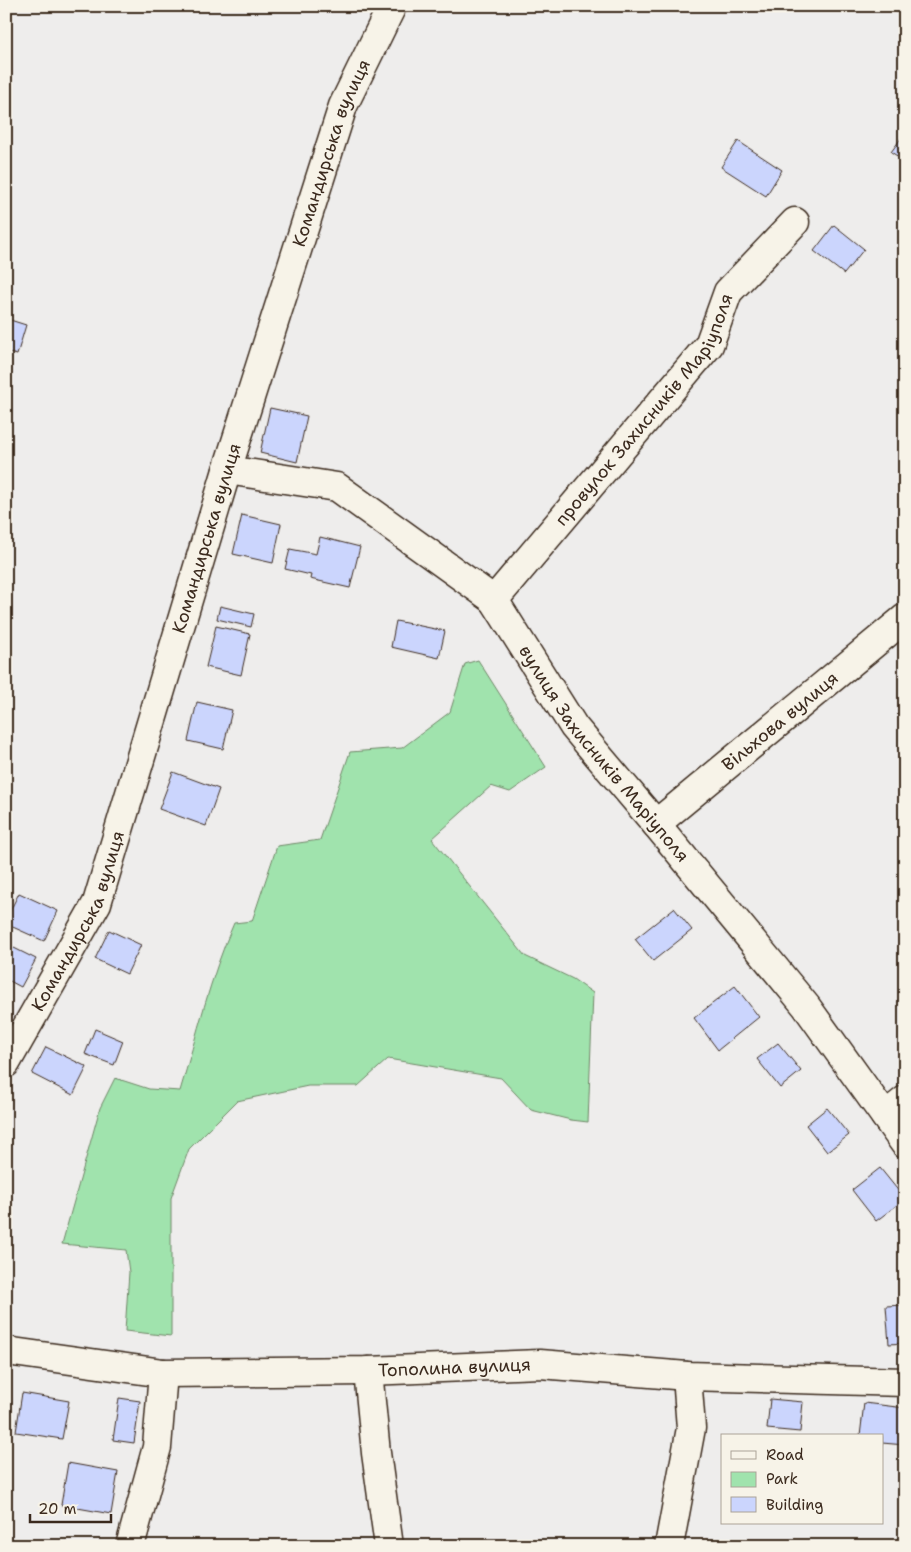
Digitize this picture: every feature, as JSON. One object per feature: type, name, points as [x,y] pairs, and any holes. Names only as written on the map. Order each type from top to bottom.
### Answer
[{"type":"street","name":"Командирська вулиця","points":[[6,1063],[97,903],[227,470],[343,106],[392,6]]},
{"type":"street","name":"провулок Захисників Маріуполя","points":[[494,600],[709,345],[728,292],[795,222]]},
{"type":"street","name":"вулиця Захисників Маріуполя","points":[[227,470],[337,487],[494,600],[574,727],[806,1006],[895,1108],[905,1144]]},
{"type":"street","name":"Вільхова вулиця","points":[[656,824],[905,618]]},
{"type":"street","name":"Тополина вулиця","points":[[6,1351],[163,1373],[368,1371],[540,1364],[687,1376],[905,1382]]},
{"type":"street","points":[[368,1371],[389,1546]]},
{"type":"street","points":[[130,1546],[157,1447],[163,1373]]},
{"type":"street","points":[[669,1546],[691,1428],[687,1376]]},
{"type":"green space","points":[[478,660],[546,767],[510,792],[491,786],[432,839],[525,956],[573,979],[593,993],[588,1122],[571,1120],[531,1110],[501,1078],[388,1059],[358,1086],[308,1086],[237,1101],[189,1149],[171,1198],[171,1336],[125,1331],[129,1272],[126,1250],[62,1244],[100,1108],[115,1078],[149,1089],[180,1091],[225,943],[234,923],[252,921],[277,846],[320,840],[350,752],[402,748],[450,712],[465,664]]},
{"type":"building","points":[[889,6],[903,6],[898,13]]},
{"type":"building","points":[[905,133],[905,161],[891,152]]},
{"type":"building","points":[[738,141],[782,170],[766,196],[721,167]]},
{"type":"building","points":[[834,225],[864,249],[844,274],[814,251]]},
{"type":"building","points":[[7,319],[26,325],[17,355],[6,352]]},
{"type":"building","points":[[270,408],[307,416],[297,462],[260,453]]},
{"type":"building","points":[[242,515],[281,524],[273,563],[233,554]]},
{"type":"building","points":[[320,537],[360,547],[350,588],[310,579],[311,575],[285,569],[290,549],[316,554]]},
{"type":"building","points":[[220,606],[254,614],[251,627],[217,619]]},
{"type":"building","points":[[396,621],[445,631],[439,658],[391,647]]},
{"type":"building","points":[[216,626],[250,634],[241,675],[206,667]]},
{"type":"building","points":[[197,702],[232,710],[223,749],[188,741]]},
{"type":"building","points":[[173,772],[219,789],[206,826],[159,809]]},
{"type":"building","points":[[19,893],[58,911],[44,941],[6,924],[6,919]]},
{"type":"building","points":[[674,908],[692,930],[653,961],[635,939]]},
{"type":"building","points":[[109,930],[141,945],[127,974],[95,959]]},
{"type":"building","points":[[6,944],[36,959],[21,987],[6,979]]},
{"type":"building","points":[[735,986],[759,1017],[718,1050],[694,1018]]},
{"type":"building","points":[[95,1029],[123,1041],[114,1065],[85,1054]]},
{"type":"building","points":[[778,1043],[801,1071],[780,1088],[757,1059]]},
{"type":"building","points":[[46,1047],[87,1067],[73,1095],[32,1074]]},
{"type":"building","points":[[827,1108],[849,1135],[827,1152],[806,1125]]},
{"type":"building","points":[[880,1168],[905,1199],[876,1221],[852,1190]]},
{"type":"building","points":[[905,1305],[905,1343],[889,1344],[886,1306]]},
{"type":"building","points":[[22,1393],[69,1401],[62,1439],[16,1432]]},
{"type":"building","points":[[119,1398],[140,1401],[134,1443],[113,1440]]},
{"type":"building","points":[[770,1399],[803,1402],[800,1432],[767,1429]]},
{"type":"building","points":[[864,1403],[905,1408],[905,1445],[884,1443],[884,1434],[860,1434]]},
{"type":"building","points":[[68,1463],[118,1472],[111,1514],[61,1505]]}]
